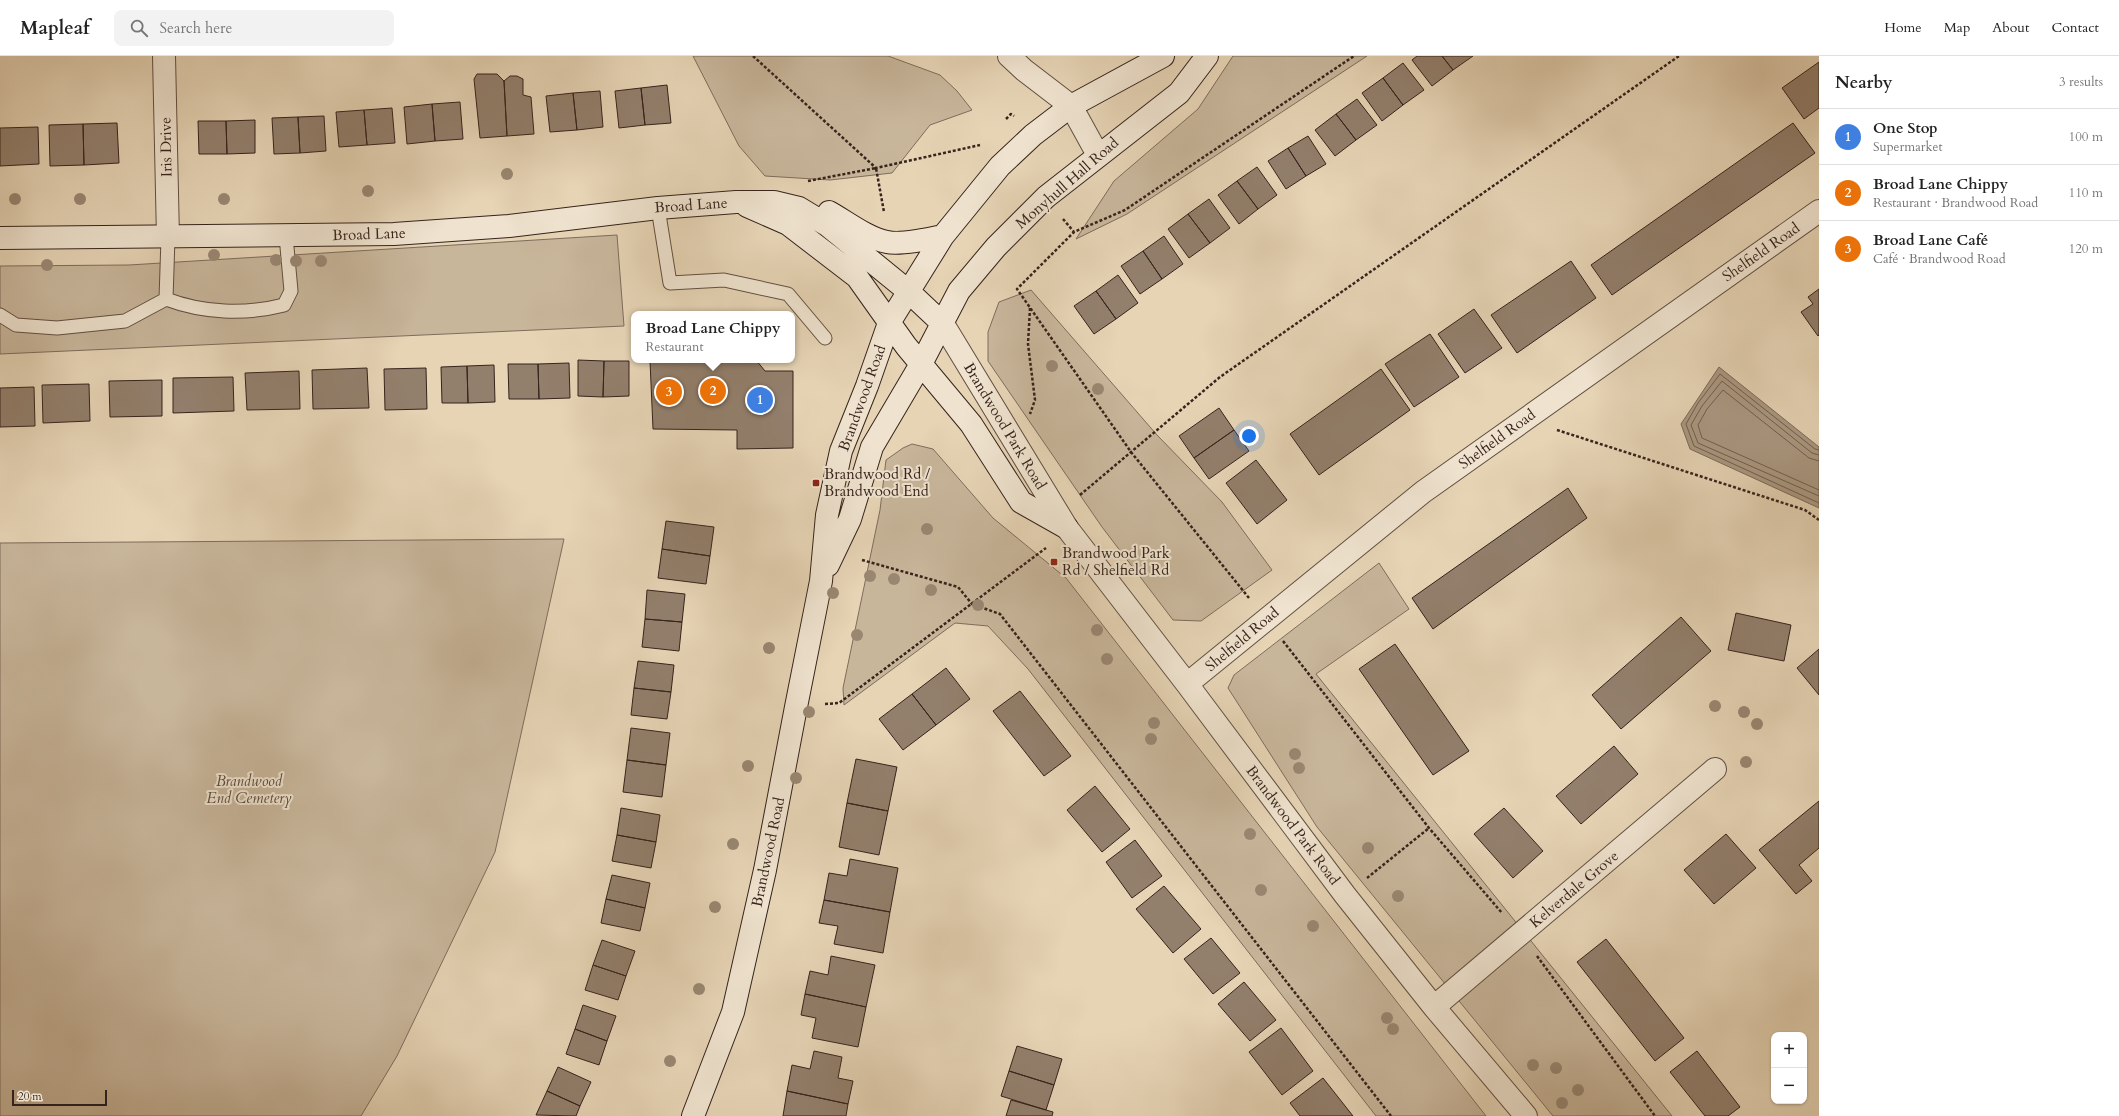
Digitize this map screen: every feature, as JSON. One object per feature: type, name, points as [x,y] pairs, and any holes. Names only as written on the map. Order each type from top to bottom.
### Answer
[{"type":"street","name":"Iris Drive","points":[[164,56],[168,238]]},
{"type":"street","points":[[1009,56],[1071,106],[1098,155]]},
{"type":"street","points":[[908,291],[943,236],[1000,166],[1033,135],[1071,106],[1163,56]]},
{"type":"street","name":"Monyhull Hall Road","points":[[943,324],[959,291],[996,247],[1046,197],[1179,93],[1207,56]]},
{"type":"street","name":"Broad Lane","points":[[0,238],[168,238],[394,234],[501,227],[658,208],[736,202],[774,202],[798,208],[829,211],[860,230],[888,242],[923,240],[943,236]]},
{"type":"street","name":"Broad Lane","points":[[736,202],[788,224],[857,277],[906,346]]},
{"type":"street","name":"Broad Lane","points":[[798,208],[827,225],[908,291],[943,324]]},
{"type":"street","name":"Shelfield Road","points":[[1187,684],[1423,492],[1819,211]]},
{"type":"street","name":"Brandwood Road","points":[[693,1116],[734,1012],[765,870],[820,581],[827,515],[841,451],[867,386],[889,323],[908,291]]},
{"type":"street","name":"Brandwood Road","points":[[820,581],[850,519],[872,447],[943,324]]},
{"type":"street","name":"Brandwood Park Road","points":[[943,324],[1067,528],[1187,684],[1345,895],[1434,1007],[1526,1116]]},
{"type":"street","name":"Brandwood Park Road","points":[[906,346],[971,424],[1021,502],[1067,528]]},
{"type":"street","name":"Kelverdale Grove","points":[[1434,1007],[1715,769]]},
{"type":"lane","points":[[658,208],[670,282],[724,280],[788,294],[825,338]]},
{"type":"lane","points":[[0,315],[16,325],[65,327],[125,321],[166,299],[188,307],[213,311],[239,311],[284,305],[291,291],[286,236]]},
{"type":"lane","points":[[166,299],[168,238]]},
{"type":"path","points":[[753,56],[876,168],[885,213]]},
{"type":"path","points":[[1354,56],[1125,210],[1074,232],[1017,289],[1131,452],[1430,828],[1521,934],[1655,1116]]},
{"type":"path","points":[[796,707],[839,703],[1042,551],[1067,528],[1076,499],[1220,377],[1679,56]]},
{"type":"path","points":[[1002,124],[1011,114]]},
{"type":"path","points":[[876,168],[985,144]]},
{"type":"path","points":[[1020,451],[1034,400],[1028,344],[1030,308]]},
{"type":"path","points":[[1523,420],[1805,510],[1819,520]]},
{"type":"path","points":[[834,552],[958,586],[972,604],[1000,614],[1391,1116]]},
{"type":"path","points":[[1345,895],[1430,828]]},
{"type":"green space","points":[[693,56],[888,56],[940,75],[957,91],[972,110],[930,125],[892,173],[830,180],[765,176],[739,146]]},
{"type":"green space","points":[[1233,56],[1367,56],[1127,214],[1076,239],[1114,181],[1198,109]]},
{"type":"green space","points":[[617,235],[624,326],[0,354],[0,266],[129,265]]},
{"type":"green space","points":[[1031,290],[1157,435],[1222,502],[1272,570],[1201,621],[1173,620],[1102,527],[988,361],[988,332],[999,302]]},
{"type":"green space","points":[[912,444],[933,449],[993,518],[1066,578],[1486,1116],[1376,1116],[1028,669],[988,626],[955,623],[844,705],[843,688],[880,510],[886,460],[903,448]]},
{"type":"green space","name":"Brandwood End Cemetery","points":[[564,539],[495,852],[397,1056],[361,1116],[0,1116],[0,543]]},
{"type":"green space","points":[[1379,563],[1409,609],[1316,674],[1672,1116],[1553,1116],[1317,827],[1228,688],[1234,675]]},
{"type":"water","points":[[1719,367],[1819,447],[1819,508],[1690,449],[1681,424]]},
{"type":"building","points":[[1417,56],[1442,56],[1453,70],[1432,86],[1412,60]]},
{"type":"building","points":[[1442,56],[1473,56],[1453,70]]},
{"type":"building","points":[[1819,62],[1819,108],[1804,119],[1782,88]]},
{"type":"building","points":[[1403,63],[1424,90],[1403,105],[1383,78]]},
{"type":"building","points":[[477,74],[497,74],[504,81],[507,136],[480,138],[474,79]]},
{"type":"building","points":[[510,76],[517,76],[523,79],[523,95],[531,97],[534,134],[507,136],[504,81]]},
{"type":"building","points":[[1383,78],[1403,105],[1382,121],[1362,93]]},
{"type":"building","points":[[667,85],[671,123],[645,125],[641,88]]},
{"type":"building","points":[[641,88],[645,125],[619,128],[615,91]]},
{"type":"building","points":[[600,91],[603,127],[577,130],[573,93]]},
{"type":"building","points":[[573,93],[577,130],[550,132],[546,96]]},
{"type":"building","points":[[1357,99],[1377,125],[1356,140],[1336,114]]},
{"type":"building","points":[[460,102],[463,139],[435,141],[432,104]]},
{"type":"building","points":[[432,104],[435,141],[407,144],[404,107]]},
{"type":"building","points":[[392,108],[395,143],[367,145],[364,110]]},
{"type":"building","points":[[364,110],[367,145],[339,147],[336,112]]},
{"type":"building","points":[[1336,114],[1356,140],[1335,156],[1315,130]]},
{"type":"building","points":[[324,116],[326,151],[300,153],[298,117]]},
{"type":"building","points":[[298,117],[300,153],[274,154],[272,118]]},
{"type":"building","points":[[255,120],[255,153],[227,154],[226,121]]},
{"type":"building","points":[[198,121],[226,121],[227,154],[199,154]]},
{"type":"building","points":[[117,123],[119,163],[84,165],[83,124]]},
{"type":"building","points":[[1793,123],[1815,153],[1612,295],[1591,265]]},
{"type":"building","points":[[83,124],[84,165],[50,166],[49,125]]},
{"type":"building","points":[[38,127],[39,164],[0,166],[0,128]]},
{"type":"building","points":[[1308,136],[1326,164],[1306,176],[1288,148]]},
{"type":"building","points":[[1288,148],[1306,176],[1286,189],[1268,161]]},
{"type":"building","points":[[1257,167],[1277,195],[1258,209],[1237,181]]},
{"type":"building","points":[[1237,181],[1258,209],[1239,224],[1218,195]]},
{"type":"building","points":[[1209,199],[1230,228],[1210,243],[1188,214]]},
{"type":"building","points":[[1188,214],[1210,243],[1189,258],[1168,229]]},
{"type":"building","points":[[1164,236],[1183,264],[1162,279],[1143,251]]},
{"type":"building","points":[[1143,251],[1162,279],[1140,294],[1121,266]]},
{"type":"building","points":[[1571,261],[1596,298],[1517,353],[1491,315]]},
{"type":"building","points":[[1118,275],[1138,303],[1116,319],[1096,291]]},
{"type":"building","points":[[1819,289],[1818,336],[1801,312],[1813,304],[1808,297]]},
{"type":"building","points":[[1096,291],[1116,319],[1094,334],[1074,306]]},
{"type":"building","points":[[1474,309],[1502,348],[1465,373],[1438,334]]},
{"type":"building","points":[[1430,334],[1459,377],[1414,407],[1385,364]]},
{"type":"building","points":[[578,360],[604,361],[603,397],[578,396]]},
{"type":"building","points":[[604,361],[629,361],[629,396],[603,397]]},
{"type":"building","points":[[569,363],[570,398],[539,399],[538,364]]},
{"type":"building","points":[[650,363],[758,363],[765,371],[793,371],[793,448],[737,449],[737,430],[653,429]]},
{"type":"building","points":[[508,364],[538,364],[539,399],[509,399]]},
{"type":"building","points":[[494,365],[495,402],[468,403],[467,366]]},
{"type":"building","points":[[467,366],[468,403],[442,403],[441,367]]},
{"type":"building","points":[[367,368],[369,408],[313,409],[312,370]]},
{"type":"building","points":[[426,368],[427,409],[385,410],[384,369]]},
{"type":"building","points":[[1381,369],[1410,410],[1319,475],[1290,434]]},
{"type":"building","points":[[299,371],[300,409],[247,410],[245,373]]},
{"type":"building","points":[[233,377],[234,411],[173,413],[173,378]]},
{"type":"building","points":[[162,380],[162,416],[110,417],[109,381]]},
{"type":"building","points":[[89,384],[90,421],[43,423],[42,385]]},
{"type":"building","points":[[34,387],[35,426],[0,427],[0,388]]},
{"type":"building","points":[[1219,408],[1234,430],[1194,458],[1179,436]]},
{"type":"building","points":[[1234,430],[1249,451],[1209,479],[1194,458]]},
{"type":"building","points":[[1256,460],[1287,500],[1257,524],[1226,483]]},
{"type":"building","points":[[1568,488],[1587,518],[1433,629],[1412,598]]},
{"type":"building","points":[[666,521],[714,527],[710,556],[662,549]]},
{"type":"building","points":[[662,549],[710,556],[706,584],[658,578]]},
{"type":"building","points":[[647,590],[685,594],[682,622],[645,619]]},
{"type":"building","points":[[1736,613],[1791,625],[1784,661],[1728,650]]},
{"type":"building","points":[[1681,617],[1711,651],[1621,729],[1592,695]]},
{"type":"building","points":[[645,619],[682,622],[679,651],[642,647]]},
{"type":"building","points":[[1395,644],[1469,751],[1433,775],[1359,669]]},
{"type":"building","points":[[1819,649],[1819,695],[1797,668]]},
{"type":"building","points":[[638,661],[674,665],[671,692],[634,688]]},
{"type":"building","points":[[946,668],[970,699],[936,725],[912,694]]},
{"type":"building","points":[[634,688],[671,692],[667,719],[631,715]]},
{"type":"building","points":[[1020,691],[1071,756],[1044,776],[993,711]]},
{"type":"building","points":[[912,694],[936,725],[903,750],[879,719]]},
{"type":"building","points":[[631,728],[670,733],[666,765],[627,760]]},
{"type":"building","points":[[1614,746],[1638,774],[1581,824],[1556,796]]},
{"type":"building","points":[[856,759],[897,767],[888,811],[847,803]]},
{"type":"building","points":[[627,760],[666,765],[662,797],[623,792]]},
{"type":"building","points":[[1095,786],[1130,829],[1102,852],[1067,810]]},
{"type":"building","points":[[1819,801],[1819,848],[1799,865],[1812,881],[1796,894],[1759,850]]},
{"type":"building","points":[[847,803],[888,811],[879,855],[839,847]]},
{"type":"building","points":[[621,808],[660,815],[656,842],[617,835]]},
{"type":"building","points":[[1504,808],[1543,851],[1513,878],[1474,834]]},
{"type":"building","points":[[1726,834],[1756,868],[1714,904],[1684,870]]},
{"type":"building","points":[[617,835],[656,842],[651,868],[612,861]]},
{"type":"building","points":[[1135,840],[1162,876],[1132,898],[1106,862]]},
{"type":"building","points":[[850,859],[898,868],[890,912],[824,900],[829,873],[847,876]]},
{"type":"building","points":[[612,875],[650,883],[645,908],[606,899]]},
{"type":"building","points":[[1164,886],[1201,929],[1173,953],[1136,909]]},
{"type":"building","points":[[606,899],[645,908],[640,931],[601,923]]},
{"type":"building","points":[[824,900],[890,912],[883,953],[834,944],[838,926],[819,923]]},
{"type":"building","points":[[1211,938],[1240,973],[1213,994],[1184,959]]},
{"type":"building","points":[[1606,939],[1684,1038],[1655,1061],[1577,962]]},
{"type":"building","points":[[602,940],[635,951],[626,976],[593,965]]},
{"type":"building","points":[[831,956],[875,965],[866,1007],[805,994],[810,971],[828,975]]},
{"type":"building","points":[[593,965],[626,976],[618,1000],[585,990]]},
{"type":"building","points":[[1244,982],[1276,1020],[1250,1041],[1218,1004]]},
{"type":"building","points":[[805,994],[866,1007],[858,1047],[812,1038],[816,1018],[801,1015]]},
{"type":"building","points":[[583,1005],[616,1016],[607,1041],[575,1029]]},
{"type":"building","points":[[1281,1028],[1313,1071],[1282,1095],[1249,1052]]},
{"type":"building","points":[[575,1029],[607,1041],[599,1065],[566,1054]]},
{"type":"building","points":[[1017,1046],[1062,1059],[1054,1085],[1009,1071]]},
{"type":"building","points":[[814,1051],[842,1057],[838,1078],[853,1081],[848,1104],[787,1091],[792,1065],[810,1069]]},
{"type":"building","points":[[1697,1051],[1740,1107],[1728,1116],[1705,1116],[1670,1072]]},
{"type":"building","points":[[558,1067],[591,1082],[580,1106],[547,1091]]},
{"type":"building","points":[[1009,1071],[1054,1085],[1046,1110],[1001,1096]]},
{"type":"building","points":[[1323,1078],[1353,1116],[1300,1116],[1290,1103]]},
{"type":"building","points":[[547,1091],[580,1106],[576,1116],[536,1115]]},
{"type":"building","points":[[787,1091],[848,1104],[846,1116],[783,1116]]},
{"type":"building","points":[[1011,1100],[1053,1112],[1052,1116],[1006,1116]]},
{"type":"place","name":"Broad Lane Chippy","points":[[713,391]]},
{"type":"place","name":"Broad Lane Café","points":[[669,392]]},
{"type":"place","name":"One Stop","points":[[760,400]]},
{"type":"place","name":"Brandwood Rd / Brandwood End","points":[[816,483]]},
{"type":"place","name":"Brandwood Park Rd / Shelfield Rd","points":[[1054,562]]}]
